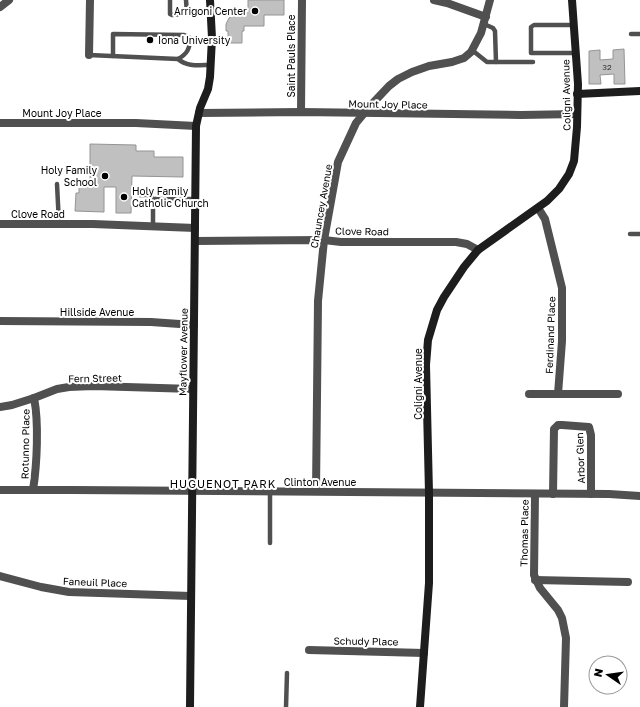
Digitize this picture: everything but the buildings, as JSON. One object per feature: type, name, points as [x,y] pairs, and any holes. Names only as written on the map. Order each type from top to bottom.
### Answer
[{"type":"street","points":[[0,7],[9,0]]},
{"type":"street","points":[[89,55],[90,0]]},
{"type":"street","name":"Mayflower Avenue","points":[[190,707],[196,126],[208,89],[211,65],[210,0]]},
{"type":"street","name":"Saint Pauls Place","points":[[301,112],[302,0]]},
{"type":"street","points":[[438,0],[467,9],[485,21]]},
{"type":"street","name":"Chauncey Avenue","points":[[316,492],[318,301],[324,240],[338,162],[356,123],[379,96],[398,79],[429,66],[452,62],[464,58],[472,50],[477,43],[485,21],[490,0]]},
{"type":"street","name":"Coligni Avenue","points":[[420,707],[429,582],[429,493],[426,364],[428,340],[437,310],[464,267],[478,250],[538,208],[559,189],[569,174],[574,161],[578,94],[572,0]]},
{"type":"street","points":[[578,94],[640,91]]},
{"type":"street","name":"Mount Joy Place","points":[[199,113],[301,112],[364,114],[577,114]]},
{"type":"street","name":"Mount Joy Place","points":[[0,123],[136,123],[196,126]]},
{"type":"street","name":"Ferdinand Place","points":[[538,208],[545,219],[562,288],[562,341],[558,394]]},
{"type":"street","name":"Clove Road","points":[[0,224],[59,224],[195,228]]},
{"type":"street","name":"Clove Road","points":[[195,241],[324,240],[341,242],[456,242],[467,244],[478,250]]},
{"type":"street","name":"Hillside Avenue","points":[[0,321],[151,322],[194,325]]},
{"type":"street","name":"Fern Street","points":[[0,407],[12,405],[57,389],[69,387],[93,386],[193,389]]},
{"type":"street","points":[[529,394],[618,394]]},
{"type":"street","name":"Rotunno Place","points":[[33,490],[35,479],[36,437],[34,398]]},
{"type":"street","name":"Arbor Glen","points":[[553,494],[554,429],[558,425],[589,427],[591,434],[591,494]]},
{"type":"street","name":"Clinton Avenue","points":[[0,490],[591,494],[640,496]]},
{"type":"street","name":"Thomas Place","points":[[535,494],[533,565],[535,580],[558,610],[565,628],[564,707]]},
{"type":"street","name":"Faneuil Place","points":[[0,576],[55,590],[191,596]]},
{"type":"street","points":[[535,580],[628,582]]},
{"type":"street","name":"Schudy Place","points":[[309,650],[424,652]]},
{"type":"lane","points":[[170,0],[170,14],[172,15],[200,12],[211,13]]},
{"type":"lane","points":[[186,0],[187,14]]},
{"type":"lane","points":[[485,21],[494,28],[495,31],[496,62]]},
{"type":"lane","points":[[573,25],[534,25],[531,27],[531,53],[575,53]]},
{"type":"lane","points":[[89,55],[178,59],[188,51],[190,38],[184,35],[113,34],[113,56]]},
{"type":"lane","points":[[632,34],[640,34]]},
{"type":"lane","points":[[472,50],[487,62],[533,62]]},
{"type":"lane","points":[[178,59],[182,63],[188,65],[211,65]]},
{"type":"lane","points":[[58,184],[59,224]]},
{"type":"lane","points":[[139,195],[148,195],[153,199],[195,199]]},
{"type":"lane","points":[[152,226],[153,199]]},
{"type":"lane","points":[[630,234],[640,234]]},
{"type":"lane","points":[[270,491],[270,543]]},
{"type":"lane","points":[[286,707],[287,673]]},
{"type":"place","name":"Arrigoni Center","points":[[255,11]]},
{"type":"place","name":"Iona University","points":[[150,40]]},
{"type":"place","name":"Holy Family School","points":[[105,176]]},
{"type":"place","name":"Holy Family Catholic Church","points":[[124,197]]},
{"type":"district","name":"HUGUENOT PARK","points":[[223,483]]}]
